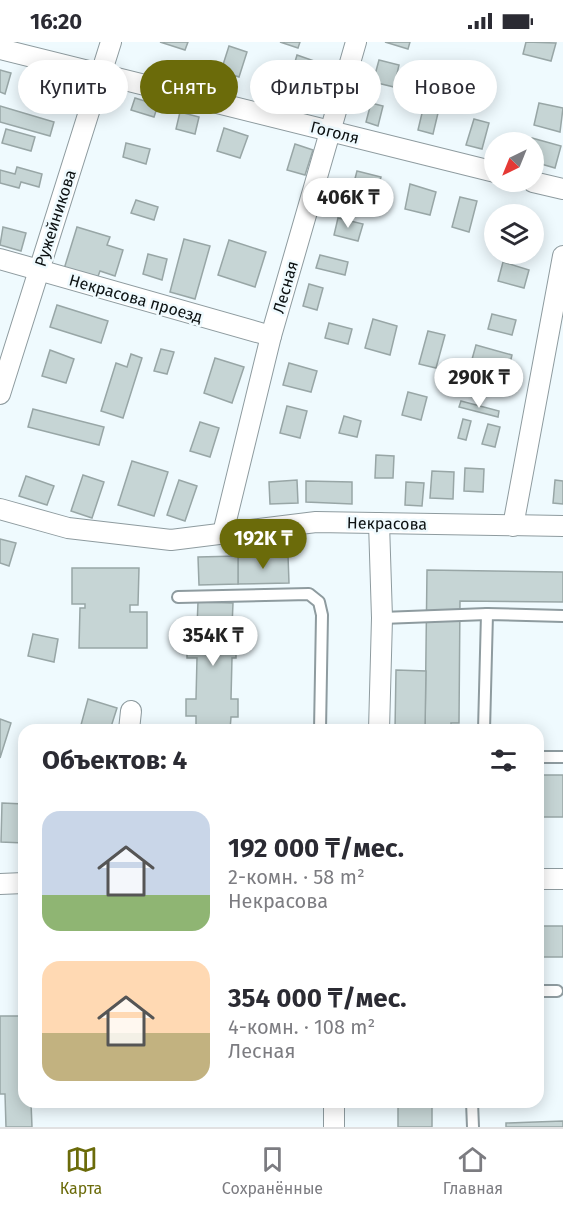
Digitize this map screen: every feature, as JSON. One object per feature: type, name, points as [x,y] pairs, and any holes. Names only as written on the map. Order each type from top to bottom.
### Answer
[{"type":"street","name":"Ружейникова","points":[[105,60],[111,42]]},
{"type":"street","name":"Лесная","points":[[223,534],[271,336],[356,42]]},
{"type":"street","name":"Гоголя","points":[[0,49],[44,60]]},
{"type":"street","name":"Гоголя","points":[[128,81],[484,169]]},
{"type":"street","name":"Ружейникова","points":[[0,394],[88,114]]},
{"type":"street","points":[[544,184],[563,189]]},
{"type":"street","points":[[513,526],[563,256]]},
{"type":"street","name":"Некрасова проезд","points":[[0,260],[271,336]]},
{"type":"street","name":"Некрасова","points":[[0,509],[69,528],[171,540],[316,522],[563,526]]},
{"type":"street","points":[[378,523],[381,618],[379,724]]},
{"type":"street","points":[[544,879],[563,879]]},
{"type":"street","points":[[0,884],[18,883]]},
{"type":"street","points":[[334,1108],[334,1127]]},
{"type":"lane","points":[[178,597],[309,594],[320,602],[322,615],[320,724]]},
{"type":"lane","points":[[484,724],[487,614]]},
{"type":"lane","points":[[381,618],[487,614],[563,616]]},
{"type":"lane","points":[[544,757],[563,757]]},
{"type":"lane","points":[[544,992],[557,991]]},
{"type":"lane","points":[[472,1108],[473,1127]]},
{"type":"building","points":[[160,42],[188,42],[185,50]]},
{"type":"building","points":[[280,42],[300,42],[298,48]]},
{"type":"building","points":[[385,42],[410,42],[408,49]]},
{"type":"building","points":[[526,42],[556,43],[551,61],[523,54]]},
{"type":"building","points":[[229,46],[247,52],[239,77],[238,60],[225,60]]},
{"type":"building","points":[[297,55],[311,60],[296,60]]},
{"type":"building","points":[[381,60],[393,64],[393,87],[381,84]]},
{"type":"building","points":[[0,70],[11,73],[5,94],[0,92]]},
{"type":"building","points":[[135,98],[140,100],[140,113],[131,110]]},
{"type":"building","points":[[539,103],[563,108],[560,132],[534,125]]},
{"type":"building","points":[[0,106],[18,111],[18,114],[27,114],[54,122],[50,136],[0,122]]},
{"type":"building","points":[[180,114],[199,117],[195,134],[176,129]]},
{"type":"building","points":[[368,114],[381,114],[378,126],[366,122]]},
{"type":"building","points":[[422,114],[438,114],[433,134],[418,130]]},
{"type":"building","points":[[474,119],[489,123],[487,132],[484,132],[482,149],[466,145]]},
{"type":"building","points":[[224,128],[248,136],[240,158],[217,151]]},
{"type":"building","points":[[6,129],[35,137],[31,151],[2,143]]},
{"type":"building","points":[[544,141],[561,146],[555,168],[544,165]]},
{"type":"building","points":[[126,143],[150,149],[146,164],[123,157]]},
{"type":"building","points":[[295,144],[313,150],[305,175],[287,170]]},
{"type":"building","points":[[17,167],[42,174],[39,187],[21,182],[19,188],[0,183],[0,170],[15,174]]},
{"type":"building","points":[[357,171],[381,177],[376,196],[352,190]]},
{"type":"building","points":[[410,184],[436,192],[430,215],[405,209]]},
{"type":"building","points":[[460,197],[477,201],[469,232],[452,227]]},
{"type":"building","points":[[136,200],[158,207],[154,220],[131,213]]},
{"type":"building","points":[[338,218],[363,224],[358,241],[334,235]]},
{"type":"building","points":[[3,227],[26,233],[21,251],[0,245]]},
{"type":"building","points":[[77,227],[110,237],[107,245],[123,250],[115,276],[100,271],[97,279],[64,269]]},
{"type":"building","points":[[184,239],[210,246],[195,299],[170,292]]},
{"type":"building","points":[[229,240],[266,252],[255,287],[218,275]]},
{"type":"building","points":[[148,254],[167,259],[162,280],[143,274]]},
{"type":"building","points":[[320,255],[348,262],[345,275],[316,268]]},
{"type":"building","points":[[502,264],[529,270],[524,288],[498,281]]},
{"type":"building","points":[[309,284],[323,288],[317,310],[303,306]]},
{"type":"building","points":[[57,305],[108,321],[101,343],[50,327]]},
{"type":"building","points":[[492,314],[516,320],[512,335],[488,329]]},
{"type":"building","points":[[373,319],[397,326],[390,355],[365,348]]},
{"type":"building","points":[[329,323],[352,329],[348,344],[325,338]]},
{"type":"building","points":[[428,331],[445,335],[436,368],[419,364]]},
{"type":"building","points":[[476,345],[512,355],[506,380],[469,370]]},
{"type":"building","points":[[161,349],[174,352],[167,374],[154,371]]},
{"type":"building","points":[[50,350],[74,359],[66,383],[42,376]]},
{"type":"building","points":[[131,354],[142,358],[123,418],[101,411],[116,363],[127,367]]},
{"type":"building","points":[[215,358],[244,367],[232,403],[204,393]]},
{"type":"building","points":[[289,363],[317,371],[311,392],[283,385]]},
{"type":"building","points":[[408,392],[427,397],[421,420],[402,415]]},
{"type":"building","points":[[461,401],[499,411],[498,417],[459,407]]},
{"type":"building","points":[[287,406],[307,411],[300,438],[280,433]]},
{"type":"building","points":[[33,409],[104,427],[99,445],[28,427]]},
{"type":"building","points":[[344,416],[361,421],[357,437],[339,433]]},
{"type":"building","points":[[463,419],[471,421],[466,440],[458,438]]},
{"type":"building","points":[[200,422],[219,428],[210,457],[190,451]]},
{"type":"building","points":[[488,424],[500,427],[495,447],[482,444]]},
{"type":"building","points":[[376,455],[394,456],[393,478],[375,478]]},
{"type":"building","points":[[132,461],[168,472],[154,516],[118,505]]},
{"type":"building","points":[[465,468],[484,469],[483,492],[464,491]]},
{"type":"building","points":[[432,471],[454,472],[453,499],[430,498]]},
{"type":"building","points":[[83,475],[104,482],[92,518],[71,511]]},
{"type":"building","points":[[26,476],[54,486],[47,505],[19,496]]},
{"type":"building","points":[[179,480],[197,486],[185,521],[167,515]]},
{"type":"building","points":[[297,480],[298,503],[270,504],[269,482]]},
{"type":"building","points":[[555,480],[563,481],[563,504],[553,503]]},
{"type":"building","points":[[306,481],[352,482],[352,504],[306,502]]},
{"type":"building","points":[[406,482],[424,483],[422,506],[405,505]]},
{"type":"building","points":[[0,539],[16,543],[9,566],[0,563]]},
{"type":"building","points":[[288,555],[289,583],[238,584],[238,556]]},
{"type":"building","points":[[238,556],[238,584],[199,585],[198,557]]},
{"type":"building","points":[[72,568],[139,568],[138,605],[130,605],[130,612],[147,612],[147,648],[79,648],[80,608],[85,608],[85,604],[72,604]]},
{"type":"building","points":[[427,570],[563,572],[563,602],[460,601],[459,723],[425,724]]},
{"type":"building","points":[[198,602],[233,603],[232,627],[236,627],[236,658],[232,658],[231,699],[238,699],[238,717],[231,717],[230,724],[196,724],[196,716],[186,716],[186,699],[196,699],[197,658],[187,658],[187,626],[197,627]]},
{"type":"building","points":[[33,634],[58,639],[54,662],[28,656]]},
{"type":"building","points":[[396,670],[426,671],[425,724],[395,724]]},
{"type":"building","points":[[88,699],[117,708],[112,724],[81,724]]},
{"type":"building","points":[[0,719],[11,723],[0,758]]},
{"type":"building","points":[[544,775],[563,775],[563,817],[544,817]]},
{"type":"building","points":[[2,803],[18,804],[18,843],[1,842]]},
{"type":"building","points":[[544,926],[563,926],[563,957],[544,957]]},
{"type":"building","points":[[0,1016],[18,1016],[18,1108],[31,1108],[32,1127],[6,1127],[5,1094],[0,1094]]},
{"type":"building","points":[[398,1108],[432,1108],[432,1127],[398,1127]]},
{"type":"building","points":[[563,1121],[563,1127],[506,1127],[506,1123]]}]
